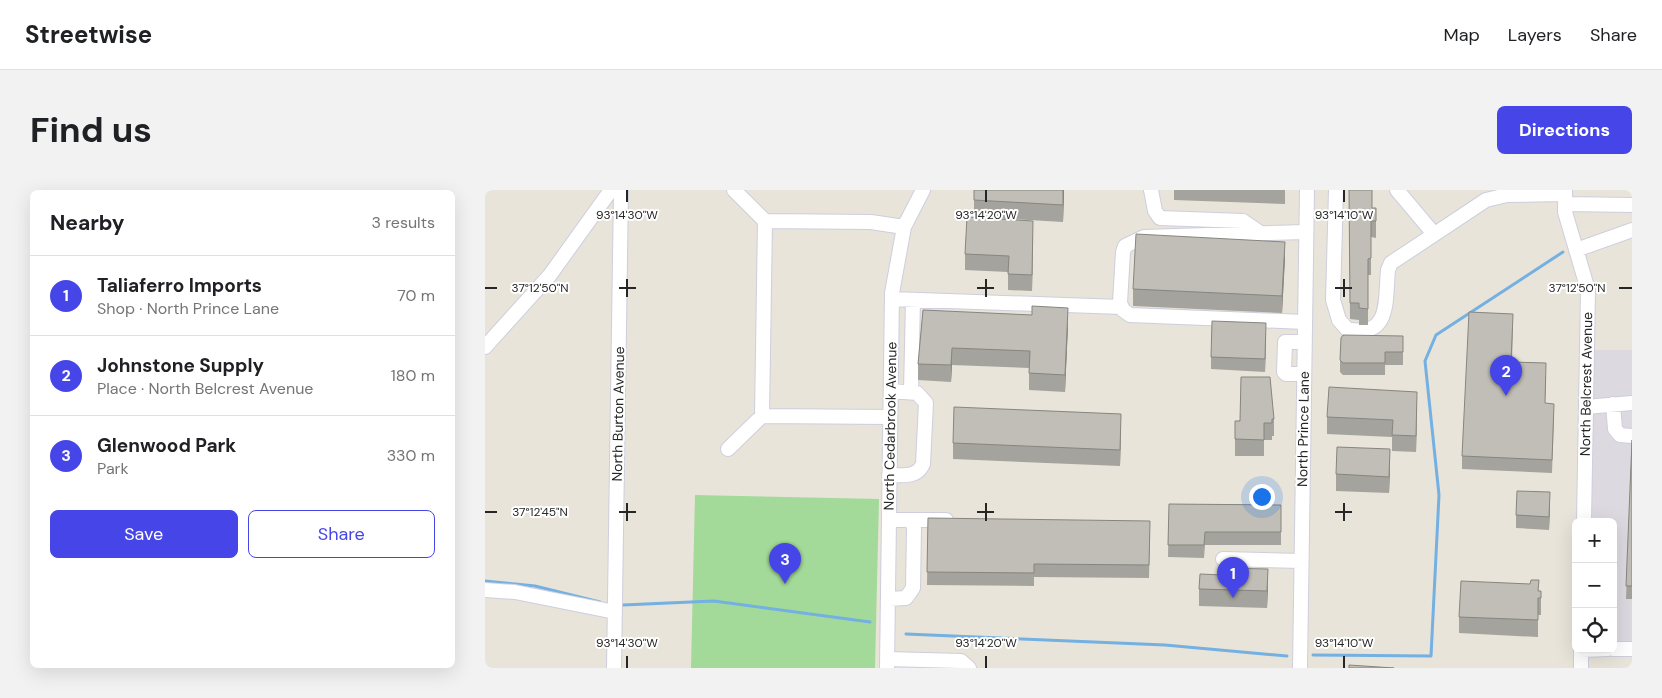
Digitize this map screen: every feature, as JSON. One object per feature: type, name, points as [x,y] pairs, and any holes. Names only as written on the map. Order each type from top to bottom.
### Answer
[{"type":"street","points":[[485,348],[550,275],[611,190]]},
{"type":"street","name":"North Burton Avenue","points":[[614,668],[621,190]]},
{"type":"street","points":[[734,190],[765,221],[871,222],[904,227]]},
{"type":"street","name":"North Cedarbrook Avenue","points":[[887,664],[892,299],[904,227],[923,190]]},
{"type":"street","points":[[1151,190],[1155,211],[1160,218],[1243,220],[1262,234]]},
{"type":"street","name":"North Prince Lane","points":[[1300,668],[1307,190]]},
{"type":"street","points":[[1335,190],[1333,300],[1339,320],[1347,329],[1367,331],[1379,325],[1383,319],[1388,270],[1391,263],[1485,200],[1507,195],[1565,196],[1632,205]]},
{"type":"street","points":[[1397,190],[1434,234]]},
{"type":"street","name":"North Belcrest Avenue","points":[[1565,196],[1565,212],[1588,290],[1584,518]]},
{"type":"street","points":[[599,207],[621,213]]},
{"type":"street","points":[[728,449],[762,416],[765,221]]},
{"type":"street","points":[[1576,250],[1632,230]]},
{"type":"street","points":[[1121,307],[1123,252],[1125,246],[1143,237],[1306,232]]},
{"type":"street","points":[[892,299],[1121,307],[1130,315],[1305,322]]},
{"type":"street","points":[[911,391],[913,300]]},
{"type":"street","points":[[1304,374],[1286,374],[1284,372],[1283,346],[1285,342],[1305,342]]},
{"type":"street","points":[[889,474],[914,475],[921,470],[923,464],[926,404],[922,397],[911,391],[891,391]]},
{"type":"street","points":[[1613,404],[1615,429],[1620,434],[1632,436]]},
{"type":"street","points":[[1586,407],[1632,404]]},
{"type":"street","points":[[762,416],[890,418]]},
{"type":"street","points":[[889,520],[960,520]]},
{"type":"street","points":[[887,599],[907,598],[913,588],[914,529],[912,520]]},
{"type":"street","points":[[1223,559],[1301,561]]},
{"type":"street","points":[[485,590],[515,592],[615,612]]},
{"type":"street","points":[[1617,649],[1632,648]]},
{"type":"street","points":[[1581,653],[1581,668]]},
{"type":"street","points":[[887,664],[961,661],[969,668]]},
{"type":"shaded area","points":[[1594,350],[1632,350],[1632,642],[1617,641],[1617,518],[1591,518]]},
{"type":"green space","points":[[695,495],[879,499],[875,668],[691,668]]},
{"type":"building","points":[[974,190],[1063,190],[1063,205],[974,200]]},
{"type":"building","points":[[1349,190],[1372,190],[1372,208],[1376,208],[1376,221],[1371,221],[1371,258],[1368,259],[1368,309],[1359,308],[1359,303],[1350,303]]},
{"type":"building","points":[[967,217],[1033,221],[1032,275],[1008,274],[1009,256],[965,254]]},
{"type":"building","points":[[1136,234],[1285,242],[1282,296],[1133,289]]},
{"type":"building","points":[[1032,306],[1068,308],[1065,375],[1029,373],[1030,351],[952,348],[951,365],[918,364],[923,310],[1032,315]]},
{"type":"building","points":[[1469,312],[1513,314],[1511,362],[1546,363],[1545,403],[1554,404],[1552,460],[1462,456]]},
{"type":"building","points":[[1212,321],[1266,323],[1265,359],[1211,357]]},
{"type":"building","points":[[1343,335],[1403,336],[1403,352],[1385,352],[1385,363],[1343,363],[1340,360],[1341,338]]},
{"type":"building","points":[[1241,377],[1270,377],[1274,419],[1272,419],[1272,423],[1264,423],[1264,440],[1235,439],[1235,421],[1240,421]]},
{"type":"building","points":[[1329,387],[1417,392],[1416,436],[1392,435],[1393,420],[1327,417]]},
{"type":"building","points":[[954,407],[1121,414],[1120,450],[953,443]]},
{"type":"building","points":[[1632,440],[1632,586],[1626,586]]},
{"type":"building","points":[[1337,447],[1390,449],[1389,477],[1336,474]]},
{"type":"building","points":[[1517,491],[1550,492],[1549,517],[1516,515]]},
{"type":"building","points":[[1169,504],[1281,505],[1281,532],[1205,532],[1204,545],[1168,545]]},
{"type":"building","points":[[928,518],[1150,521],[1149,565],[1034,564],[1034,573],[927,572]]},
{"type":"building","points":[[1222,568],[1268,569],[1267,591],[1199,589],[1200,574],[1222,575]]},
{"type":"building","points":[[1531,580],[1539,580],[1538,591],[1541,591],[1541,598],[1538,598],[1538,620],[1459,617],[1461,581],[1530,584]]},
{"type":"building","points":[[1349,665],[1394,668],[1349,668]]},
{"type":"waterway","points":[[1313,655],[1431,656],[1439,495],[1425,361],[1436,335],[1563,252]]},
{"type":"waterway","points":[[485,581],[535,586],[600,602]]},
{"type":"waterway","points":[[623,605],[714,601],[870,622]]},
{"type":"waterway","points":[[906,634],[1165,645],[1287,656]]},
{"type":"place","name":"Johnstone Supply","points":[[1506,396]]},
{"type":"place","name":"Glenwood Park","points":[[785,584]]},
{"type":"place","name":"Taliaferro Imports","points":[[1233,598]]}]
